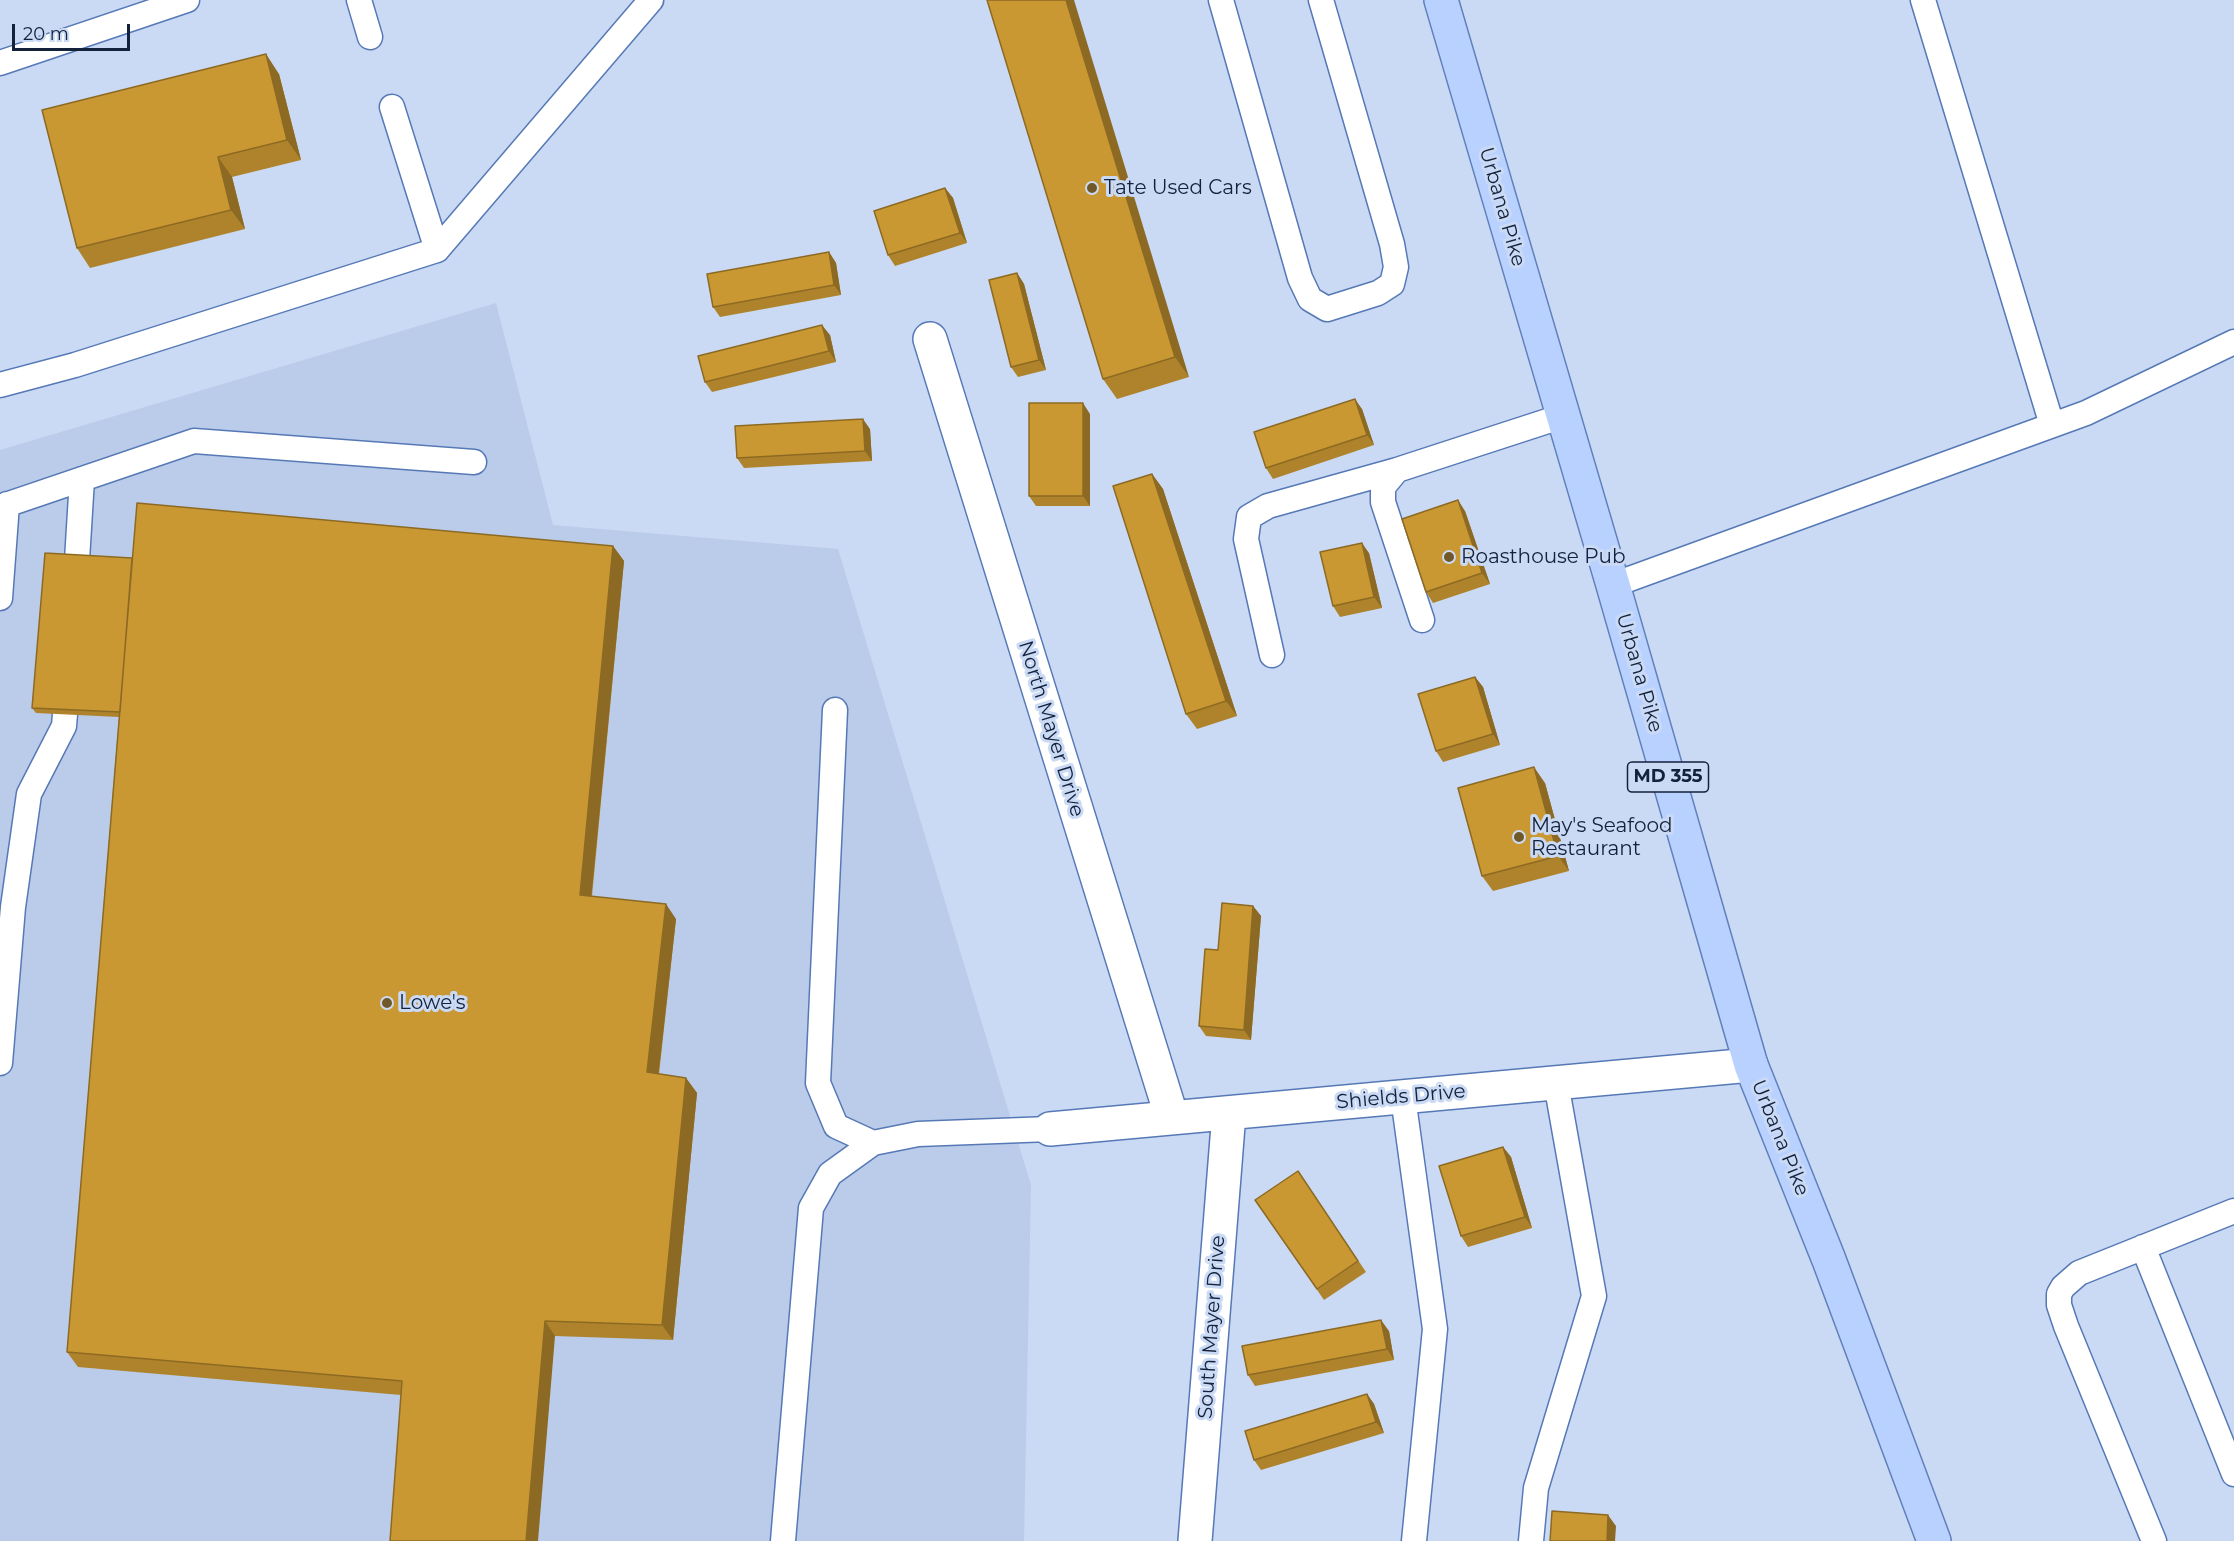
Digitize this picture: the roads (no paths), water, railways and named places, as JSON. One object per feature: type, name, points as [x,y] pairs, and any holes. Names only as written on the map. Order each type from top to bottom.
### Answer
[{"type":"main road","name":"Urbana Pike","points":[[1441,0],[1752,1065],[1829,1260],[1934,1541]]},
{"type":"street","name":"North Mayer Drive","points":[[930,339],[1172,1118]]},
{"type":"street","name":"Shields Drive","points":[[1050,1129],[1752,1065]]},
{"type":"street","name":"South Mayer Drive","points":[[1195,1541],[1229,1113]]},
{"type":"lane","points":[[0,63],[187,0]]},
{"type":"lane","points":[[359,0],[370,37]]},
{"type":"lane","points":[[0,385],[75,365],[437,250],[651,0]]},
{"type":"lane","points":[[1221,0],[1300,278],[1310,299],[1327,309],[1378,293],[1392,284],[1396,267],[1392,244],[1321,0]]},
{"type":"lane","points":[[1923,0],[2052,425]]},
{"type":"lane","points":[[392,107],[437,250]]},
{"type":"lane","points":[[1613,585],[2086,413],[2234,342]]},
{"type":"lane","points":[[1272,655],[1246,539],[1249,517],[1268,506],[1397,470],[1563,416]]},
{"type":"lane","points":[[0,598],[4,506],[194,441],[474,462]]},
{"type":"lane","points":[[1397,470],[1383,487],[1383,502],[1422,620]]},
{"type":"lane","points":[[77,560],[82,479]]},
{"type":"lane","points":[[835,710],[818,1083],[836,1126],[873,1143]]},
{"type":"lane","points":[[0,1063],[2,1005],[29,794],[64,726],[65,714]]},
{"type":"lane","points":[[1531,1541],[1536,1488],[1594,1296],[1556,1083]]},
{"type":"lane","points":[[1403,1097],[1435,1329],[1414,1541]]},
{"type":"lane","points":[[783,1541],[812,1208],[830,1174],[873,1143],[918,1134],[1050,1129]]},
{"type":"lane","points":[[2154,1541],[2059,1305],[2059,1294],[2079,1273],[2234,1211]]},
{"type":"lane","points":[[2143,1247],[2234,1474]]},
{"type":"place","name":"Tate Used Cars","points":[[1092,188]]},
{"type":"place","name":"Roasthouse Pub","points":[[1449,557]]},
{"type":"place","name":"May's Seafood Restaurant","points":[[1519,837]]},
{"type":"place","name":"Lowe's","points":[[387,1003]]}]
